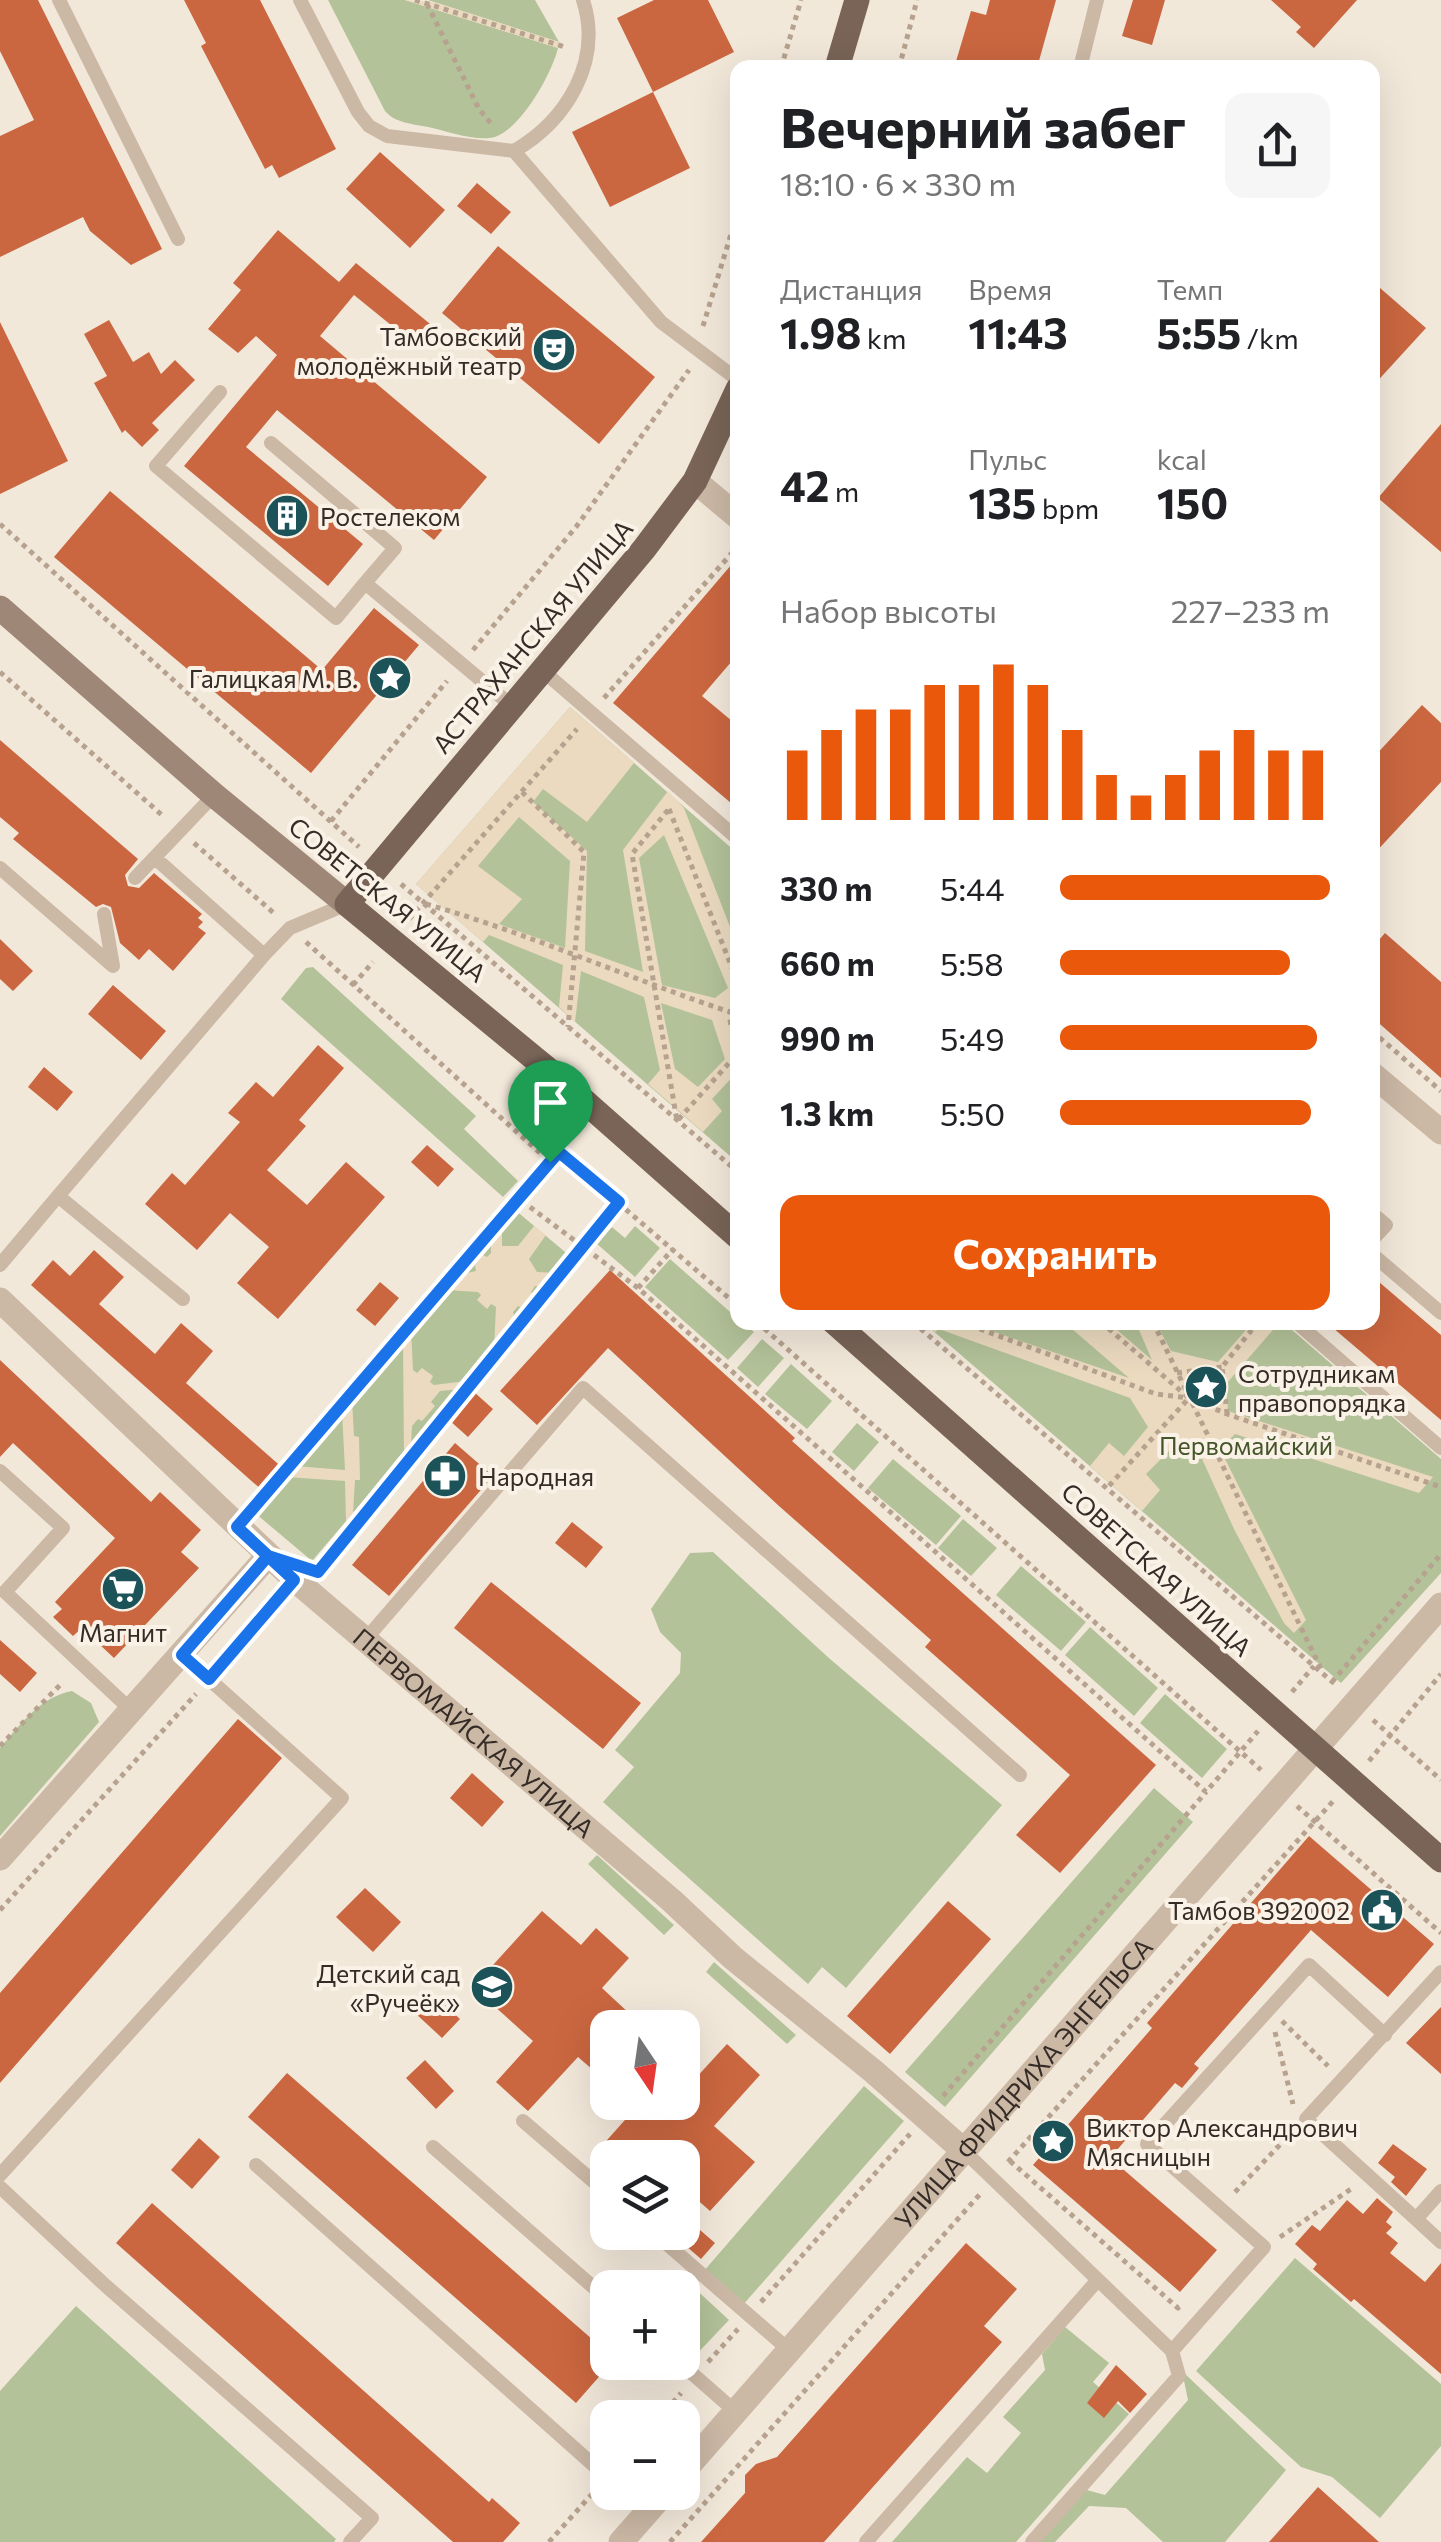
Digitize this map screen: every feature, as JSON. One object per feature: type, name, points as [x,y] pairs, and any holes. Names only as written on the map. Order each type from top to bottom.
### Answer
[{"type":"main road","points":[[839,60],[857,0]]},
{"type":"main road","name":"АСТРАХАНСКАЯ УЛИЦА","points":[[347,904],[622,578],[695,481],[730,407]]},
{"type":"main road","name":"СОВЕТСКАЯ УЛИЦА","points":[[0,608],[214,796],[557,1077],[730,1230]]},
{"type":"main road","name":"СОВЕТСКАЯ УЛИЦА","points":[[843,1330],[1441,1860]]},
{"type":"street","points":[[695,481],[730,510]]},
{"type":"street","points":[[1380,1081],[1441,1132]]},
{"type":"street","name":"ПЕРВОМАЙСКАЯ УЛИЦА","points":[[0,1300],[268,1556],[306,1576],[365,1640],[671,1900],[733,1958],[963,2150]]},
{"type":"street","points":[[0,1858],[268,1556]]},
{"type":"street","name":"УЛИЦА ФРИДРИХА ЭНГЕЛЬСА","points":[[700,2453],[1441,1605]]},
{"type":"street","points":[[621,2542],[650,2510]]},
{"type":"lane","points":[[59,0],[178,239]]},
{"type":"lane","points":[[300,0],[369,126],[387,136],[514,151],[532,140],[562,111],[577,84],[586,54],[586,1]]},
{"type":"lane","points":[[1082,60],[1097,0]]},
{"type":"lane","points":[[514,151],[660,322],[730,374]]},
{"type":"lane","points":[[220,392],[156,466],[336,618],[395,548],[271,443]]},
{"type":"lane","points":[[365,583],[513,707]]},
{"type":"lane","points":[[543,671],[730,831]]},
{"type":"lane","points":[[135,878],[214,796]]},
{"type":"lane","points":[[155,858],[264,955]]},
{"type":"lane","points":[[0,868],[113,966],[104,914]]},
{"type":"lane","points":[[0,1265],[264,955],[290,928],[347,904]]},
{"type":"lane","points":[[58,1196],[182,1299]]},
{"type":"lane","points":[[1380,1261],[1441,1313]]},
{"type":"lane","points":[[1305,1330],[1441,1448]]},
{"type":"lane","points":[[365,1640],[583,1388],[1020,1775]]},
{"type":"lane","points":[[0,1471],[63,1528],[5,1592],[131,1710]]},
{"type":"lane","points":[[0,2175],[342,1798],[182,1655]]},
{"type":"lane","points":[[1172,2352],[1264,2248],[1147,2144],[1308,1965],[1385,2034]]},
{"type":"lane","points":[[1441,1972],[1302,2122],[1372,2177],[1441,2242]]},
{"type":"lane","points":[[523,2122],[590,2179]]},
{"type":"lane","points":[[433,2147],[590,2284]]},
{"type":"lane","points":[[963,2150],[1172,2352],[1179,2376],[1032,2542]]},
{"type":"lane","points":[[256,2165],[590,2463]]},
{"type":"lane","points":[[0,2187],[106,2286],[372,2518],[350,2542]]},
{"type":"lane","points":[[1416,2219],[1441,2191]]},
{"type":"lane","points":[[673,2250],[789,2350]]},
{"type":"lane","points":[[866,2542],[1097,2281]]},
{"type":"lane","points":[[700,2380],[736,2412]]},
{"type":"lane","points":[[644,2510],[647,2513]]},
{"type":"path","points":[[414,0],[586,54]]},
{"type":"path","points":[[783,60],[801,0]]},
{"type":"path","points":[[901,60],[917,0]]},
{"type":"path","points":[[426,4],[479,110],[514,151]]},
{"type":"path","points":[[330,821],[587,512],[686,376],[730,237]]},
{"type":"path","points":[[0,672],[550,1162]]},
{"type":"path","points":[[680,789],[632,854],[678,1121],[730,1062]]},
{"type":"path","points":[[522,792],[584,852],[568,1027]]},
{"type":"path","points":[[668,810],[730,963]]},
{"type":"path","points":[[424,903],[494,924],[730,1012]]},
{"type":"path","points":[[1380,1038],[1441,1092]]},
{"type":"path","points":[[237,1527],[559,1152],[730,1299]]},
{"type":"path","points":[[518,1198],[638,1288],[1206,1792],[1314,1666]]},
{"type":"path","points":[[0,1910],[306,1576],[619,1202]]},
{"type":"path","points":[[638,1288],[673,1249]]},
{"type":"path","points":[[766,1330],[1241,1750],[1313,1822],[1441,1932]]},
{"type":"path","points":[[922,1330],[1324,1674],[1441,1780]]},
{"type":"path","points":[[983,1330],[1156,1394],[1189,1398],[1441,1486]]},
{"type":"path","points":[[1111,1330],[1189,1398]]},
{"type":"path","points":[[1158,1330],[1324,1674]]},
{"type":"path","points":[[1226,1414],[1222,1367],[1252,1330]]},
{"type":"path","points":[[1177,1372],[1222,1367]]},
{"type":"path","points":[[1106,1488],[1189,1398]]},
{"type":"path","points":[[1332,1682],[1441,1554]]},
{"type":"path","points":[[1313,1822],[1441,1674]]},
{"type":"path","points":[[0,1746],[62,1684]]},
{"type":"path","points":[[1269,2009],[1342,2080]]},
{"type":"path","points":[[1220,2207],[1302,2122],[1269,2009]]},
{"type":"path","points":[[1010,2160],[1178,2308],[1189,2294]]},
{"type":"path","points":[[1264,2248],[1318,2208],[1372,2177]]},
{"type":"path","points":[[549,2542],[590,2497]]},
{"type":"green space","points":[[328,0],[405,0],[558,48],[541,87],[512,126],[490,138],[467,136],[405,122],[385,111]]},
{"type":"green space","points":[[428,0],[535,0],[559,42],[434,2]]},
{"type":"green space","points":[[570,707],[730,847],[730,1156],[416,884]]},
{"type":"green space","points":[[313,967],[476,1116],[464,1129],[518,1181],[503,1197],[281,999],[306,968]]},
{"type":"green space","points":[[514,1209],[571,1257],[312,1561],[255,1513]]},
{"type":"green space","points":[[635,1226],[660,1248],[635,1277],[597,1244],[612,1227],[625,1238]]},
{"type":"green space","points":[[670,1259],[730,1312],[730,1330],[754,1332],[728,1360],[645,1287]]},
{"type":"green space","name":"Первомайский","points":[[932,1330],[1292,1330],[1441,1459],[1441,1573],[1341,1683]]},
{"type":"green space","points":[[762,1339],[784,1358],[758,1387],[737,1368]]},
{"type":"green space","points":[[791,1364],[832,1401],[807,1429],[765,1394]]},
{"type":"green space","points":[[857,1423],[879,1442],[854,1471],[832,1452]]},
{"type":"green space","points":[[893,1459],[961,1516],[936,1545],[868,1488]]},
{"type":"green space","points":[[963,1519],[997,1548],[971,1576],[938,1548]]},
{"type":"green space","points":[[713,1552],[830,1659],[1002,1805],[846,1988],[822,1967],[808,1984],[603,1802],[634,1767],[615,1750],[680,1673],[681,1653],[660,1632],[651,1609],[690,1553]]},
{"type":"green space","points":[[1021,1566],[1086,1622],[1061,1651],[996,1595]]},
{"type":"green space","points":[[1090,1627],[1158,1688],[1134,1716],[1065,1655]]},
{"type":"green space","points":[[72,1691],[91,1703],[99,1722],[0,1836],[0,1748],[41,1705]]},
{"type":"green space","points":[[1165,1694],[1227,1749],[1202,1778],[1140,1723]]},
{"type":"green space","points":[[1154,1788],[1193,1822],[945,2107],[905,2072]]},
{"type":"green space","points":[[597,1855],[674,1925],[664,1935],[588,1864]]},
{"type":"green space","points":[[714,1962],[796,2035],[787,2044],[706,1972]]},
{"type":"green space","points":[[864,2086],[904,2121],[742,2306],[703,2272]]},
{"type":"green space","points":[[1295,2258],[1441,2384],[1441,2446],[1380,2518],[1332,2477],[1301,2467],[1196,2371]]},
{"type":"green space","points":[[700,2293],[729,2320],[700,2351]]},
{"type":"green space","points":[[76,2306],[336,2539],[334,2542],[0,2542],[0,2391]]},
{"type":"green space","points":[[1065,2327],[1109,2363],[1093,2382],[1129,2414],[1016,2542],[892,2542],[967,2457],[987,2473],[1021,2433],[1003,2417],[1045,2370],[1042,2354]]},
{"type":"green space","points":[[1182,2371],[1286,2470],[1225,2542],[1163,2542],[1126,2508],[1089,2506],[1055,2542],[1037,2542],[1083,2489],[1105,2495],[1188,2400]]},
{"type":"shaded area","points":[[405,0],[434,2],[559,42],[558,48]]},
{"type":"shaded area","points":[[570,707],[634,763],[587,822],[543,789],[533,802],[587,851],[585,951],[643,972],[623,850],[668,791],[684,808],[730,927],[730,1080],[712,1099],[722,1111],[703,1132],[648,1084],[660,1070],[644,997],[581,971],[575,1022],[559,1007],[563,965],[489,935],[483,942],[416,884]],"holes":[[[519,817],[570,861],[565,948],[499,924],[522,899],[478,866]],[[664,835],[728,988],[715,998],[662,985],[639,858]],[[661,1003],[712,1020],[725,1059],[698,1087],[675,1069]]]},
{"type":"shaded area","points":[[502,1224],[502,1246],[518,1246],[534,1226],[546,1235],[529,1259],[537,1272],[558,1273],[546,1287],[535,1286],[522,1308],[518,1306],[513,1312],[516,1322],[494,1348],[496,1307],[491,1304],[487,1309],[477,1300],[481,1295],[478,1292],[446,1290],[458,1275],[476,1271],[475,1265],[483,1255],[491,1253],[491,1237]]},
{"type":"shaded area","points":[[411,1330],[413,1370],[417,1373],[422,1368],[433,1376],[430,1382],[434,1385],[466,1381],[460,1389],[440,1391],[431,1402],[435,1406],[412,1426],[411,1445],[404,1454],[403,1340]]},
{"type":"shaded area","points":[[942,1330],[988,1330],[1129,1378],[1073,1330],[1117,1330],[1152,1360],[1139,1330],[1160,1330],[1171,1351],[1218,1362],[1246,1330],[1273,1330],[1226,1384],[1228,1411],[1433,1477],[1419,1493],[1235,1434],[1220,1449],[1306,1620],[1294,1633],[1284,1623],[1234,1529],[1198,1450],[1174,1446],[1146,1474],[1160,1490],[1142,1511],[1090,1466],[1109,1443],[1124,1456],[1148,1427],[1130,1398]]},
{"type":"shaded area","points":[[352,1400],[354,1436],[359,1437],[360,1480],[355,1480],[353,1513],[346,1522],[345,1481],[286,1477],[295,1466],[345,1470],[342,1412]]},
{"type":"building","points":[[0,0],[38,0],[162,249],[131,265],[90,231],[83,217],[0,257],[0,136],[34,120],[0,51]]},
{"type":"building","points":[[184,0],[260,0],[336,149],[279,178],[272,165],[265,169],[201,46],[206,43]]},
{"type":"building","points":[[654,0],[708,0],[734,52],[653,92],[617,18]]},
{"type":"building","points":[[990,0],[1056,0],[1039,60],[956,60],[971,11],[986,15]]},
{"type":"building","points":[[1133,0],[1165,0],[1152,45],[1122,36]]},
{"type":"building","points":[[1271,0],[1357,0],[1314,48],[1296,32],[1301,27]]},
{"type":"building","points":[[653,92],[690,168],[610,207],[572,132]]},
{"type":"building","points":[[380,152],[445,210],[410,248],[346,189]]},
{"type":"building","points":[[477,183],[511,212],[491,234],[457,206]]},
{"type":"building","points":[[278,230],[339,282],[356,263],[435,328],[418,347],[354,295],[320,336],[487,477],[434,540],[277,410],[246,447],[363,544],[328,586],[184,466],[277,355],[256,336],[238,353],[208,329],[241,290],[233,283]]},
{"type":"building","name":"Тамбовский молодёжный театр","points":[[498,246],[655,377],[599,444],[442,313]]},
{"type":"building","points":[[1380,288],[1426,328],[1380,378]]},
{"type":"building","points":[[109,320],[133,362],[149,352],[161,374],[175,360],[195,380],[152,423],[159,430],[142,447],[125,430],[122,433],[94,383],[107,376],[84,334]]},
{"type":"building","points":[[0,322],[68,461],[0,494]]},
{"type":"building","points":[[1441,424],[1441,552],[1380,496]]},
{"type":"building","points":[[110,491],[322,670],[374,608],[419,645],[311,773],[54,557]]},
{"type":"building","points":[[730,566],[730,663],[702,696],[730,719],[730,802],[613,703]]},
{"type":"building","points":[[1422,705],[1441,723],[1441,782],[1380,847],[1380,750]]},
{"type":"building","points":[[0,740],[138,859],[125,875],[128,886],[139,888],[154,873],[202,914],[198,918],[203,922],[198,927],[206,933],[173,971],[149,949],[139,960],[120,943],[111,907],[96,907],[13,839],[19,833],[0,817]]},
{"type":"building","points":[[1385,933],[1441,982],[1441,1078],[1380,1024],[1380,939]]},
{"type":"building","points":[[0,939],[33,971],[13,991],[0,979]]},
{"type":"building","points":[[113,985],[166,1031],[141,1060],[88,1014]]},
{"type":"building","points":[[318,1045],[344,1068],[299,1120],[306,1126],[267,1170],[307,1205],[346,1162],[385,1197],[278,1319],[237,1283],[269,1247],[230,1213],[197,1250],[145,1204],[172,1173],[185,1185],[240,1122],[228,1113],[256,1082],[273,1097]]},
{"type":"building","points":[[44,1067],[73,1092],[57,1111],[28,1087]]},
{"type":"building","points":[[427,1145],[454,1169],[438,1187],[411,1162]]},
{"type":"building","points":[[94,1250],[124,1277],[99,1304],[155,1354],[181,1323],[213,1351],[186,1383],[285,1470],[264,1492],[31,1285],[53,1260],[70,1276]]},
{"type":"building","points":[[610,1270],[795,1438],[792,1441],[1156,1765],[1060,1873],[1016,1835],[1070,1775],[925,1647],[931,1640],[608,1348],[537,1425],[500,1391]]},
{"type":"building","points":[[380,1282],[399,1298],[375,1326],[356,1310]]},
{"type":"building","points":[[1380,1283],[1441,1335],[1441,1420],[1335,1330],[1380,1330]]},
{"type":"building","points":[[0,1360],[151,1502],[160,1492],[201,1530],[181,1552],[199,1568],[114,1658],[82,1628],[73,1636],[53,1617],[62,1609],[55,1602],[115,1538],[13,1443],[0,1457]]},
{"type":"building","points":[[474,1392],[493,1409],[468,1437],[449,1420]]},
{"type":"building","points":[[455,1443],[493,1476],[389,1596],[352,1565]]},
{"type":"building","points":[[572,1522],[603,1547],[586,1568],[555,1543]]},
{"type":"building","points":[[491,1582],[641,1703],[603,1749],[454,1628]]},
{"type":"building","points":[[0,1640],[37,1673],[20,1692],[0,1674]]},
{"type":"building","points":[[238,1719],[282,1758],[0,2083],[0,1993]]},
{"type":"building","points":[[472,1773],[504,1802],[482,1827],[450,1798]]},
{"type":"building","points":[[1309,1836],[1434,1944],[1388,1997],[1311,1930],[1194,2064],[1199,2068],[1182,2088],[1175,2083],[1110,2158],[1217,2250],[1180,2292],[1033,2165],[1152,2028],[1147,2023]]},
{"type":"building","points":[[365,1888],[401,1922],[373,1952],[336,1917]]},
{"type":"building","points":[[948,1901],[991,1939],[890,2054],[847,2016]]},
{"type":"building","points":[[542,1911],[581,1945],[596,1928],[629,1958],[602,1988],[626,2010],[590,2010],[590,2067],[578,2057],[528,2111],[496,2082],[533,2041],[473,1987]]},
{"type":"building","points":[[433,1994],[460,2019],[442,2038],[415,2013]]},
{"type":"building","points":[[1441,2007],[1441,2074],[1406,2043]]},
{"type":"building","points":[[727,2044],[760,2075],[714,2126],[755,2162],[710,2211],[700,2202],[700,2140],[607,2140],[625,2120],[700,2120],[700,2073]]},
{"type":"building","points":[[425,2060],[454,2091],[436,2109],[406,2078]]},
{"type":"building","points":[[287,2073],[590,2337],[590,2380],[596,2380],[576,2403],[248,2117]]},
{"type":"building","points":[[199,2138],[220,2157],[192,2189],[171,2170]]},
{"type":"building","points":[[1393,2144],[1427,2169],[1406,2196],[1391,2182],[1395,2177],[1378,2163]]},
{"type":"building","points":[[1377,2198],[1393,2212],[1386,2222],[1392,2227],[1386,2233],[1398,2243],[1390,2253],[1425,2282],[1441,2263],[1441,2374],[1313,2269],[1317,2264],[1295,2244],[1312,2225],[1320,2231],[1347,2200],[1363,2214]]},
{"type":"building","points":[[152,2203],[489,2502],[492,2498],[520,2523],[503,2542],[453,2542],[116,2243]]},
{"type":"building","points":[[700,2230],[715,2243],[701,2259],[691,2250],[700,2250]]},
{"type":"building","points":[[966,2243],[1017,2289],[984,2326],[1002,2342],[824,2542],[701,2542],[745,2493],[745,2475],[756,2464],[777,2457]]},
{"type":"building","points":[[1116,2365],[1147,2394],[1130,2413],[1118,2401],[1104,2418],[1087,2403]]},
{"type":"building","points":[[1318,2487],[1379,2542],[1269,2542]]},
{"type":"place","name":"Тамбовский молодёжный театр","points":[[554,350]]},
{"type":"place","name":"Ростелеком","points":[[287,516]]},
{"type":"place","name":"Галицкая М. В.","points":[[390,678]]},
{"type":"place","name":"Сотрудникам правопорядка","points":[[1206,1387]]},
{"type":"place","name":"Народная","points":[[445,1476]]},
{"type":"place","name":"Магнит","points":[[123,1589]]},
{"type":"place","name":"Тамбов 392002","points":[[1382,1910]]},
{"type":"place","name":"Детский сад «Ручеёк»","points":[[492,1987]]},
{"type":"place","name":"Виктор Александрович Мясницын","points":[[1053,2141]]},
{"type":"route","points":[[550,1162],[237,1527],[268,1556],[182,1655],[209,1679],[294,1580],[268,1556],[318,1572],[619,1202],[559,1152],[550,1162]]}]
